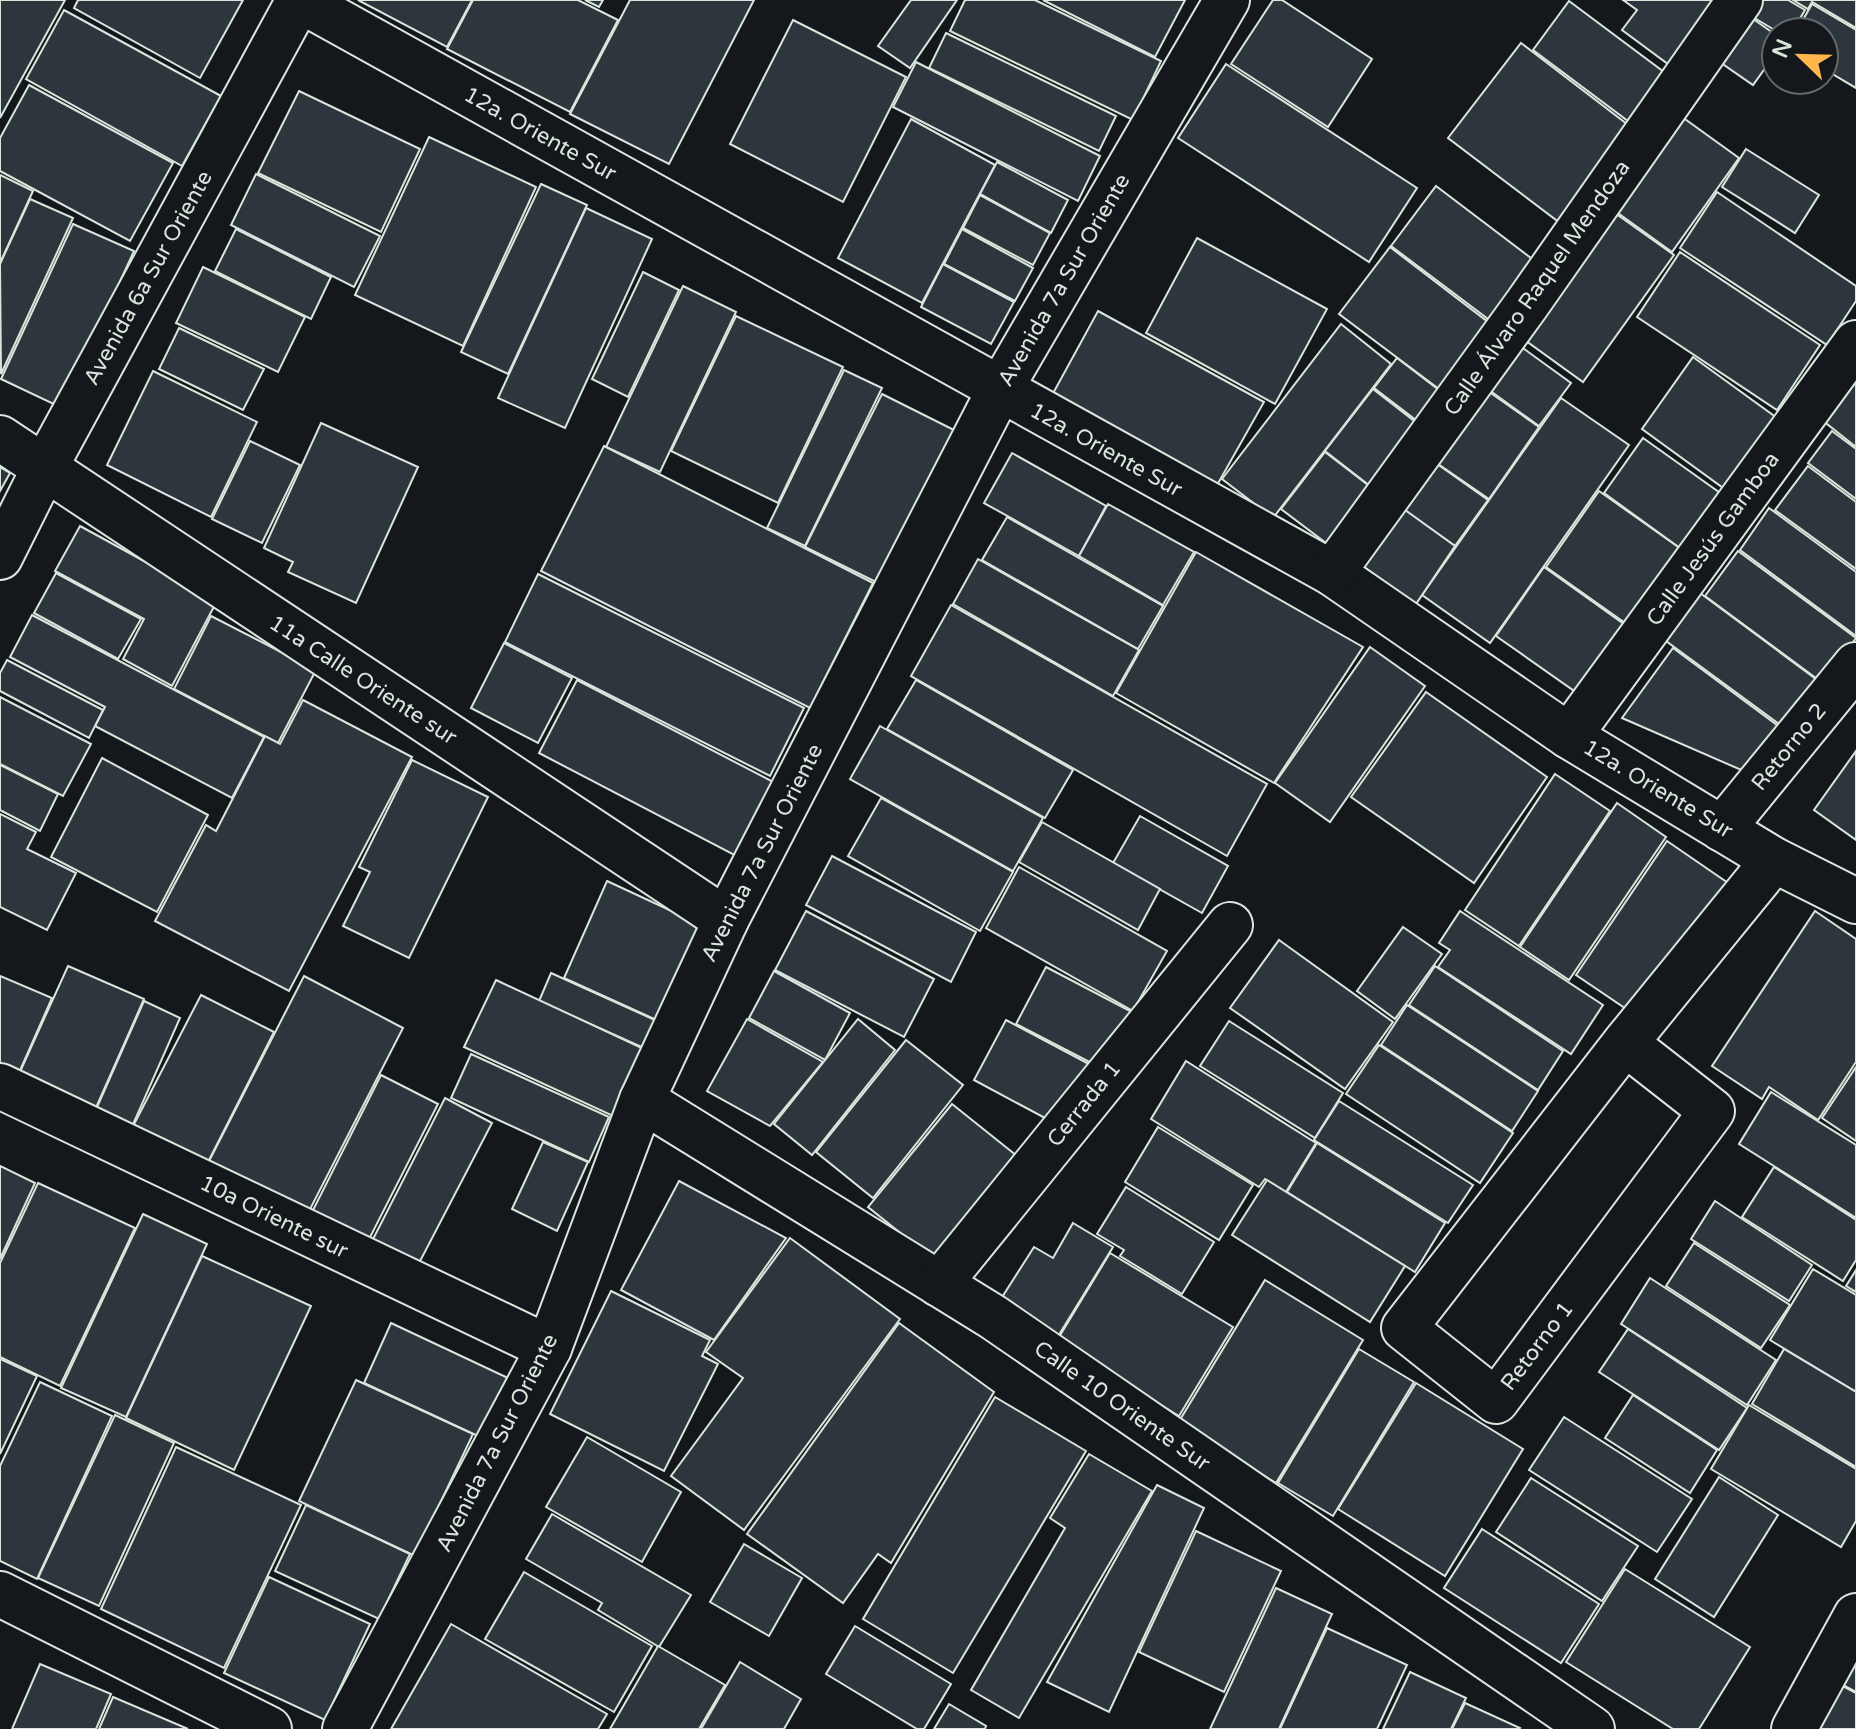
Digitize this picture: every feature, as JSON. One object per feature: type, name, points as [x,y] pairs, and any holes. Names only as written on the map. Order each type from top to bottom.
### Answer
[{"type":"street","name":"12a. Oriente Sur","points":[[299,0],[1332,573],[1569,736],[1774,860],[1856,901]]},
{"type":"street","name":"Avenida 6a Sur Oriente","points":[[0,557],[44,469],[299,0]]},
{"type":"street","name":"Avenida 7a Sur Oriente","points":[[345,1729],[549,1348],[642,1100],[726,920],[999,391],[1227,0]]},
{"type":"street","name":"Calle Álvaro Raquel Mendoza","points":[[1332,573],[1536,291],[1740,0]]},
{"type":"street","name":"Calle Jesús Gamboa","points":[[1569,736],[1856,343]]},
{"type":"street","name":"11a Calle Oriente sur","points":[[0,438],[726,920]]},
{"type":"street","name":"Retorno 2","points":[[1722,829],[1856,665]]},
{"type":"street","name":"Retorno 1","points":[[1625,1043],[1712,1111],[1496,1401],[1404,1328],[1625,1043],[1774,860]]},
{"type":"street","name":"Cerrada 1","points":[[939,1284],[1230,925]]},
{"type":"street","name":"10a Oriente sur","points":[[0,1086],[549,1348]]},
{"type":"street","name":"Calle 10 Oriente Sur","points":[[642,1100],[993,1317],[1592,1729]]},
{"type":"street","points":[[0,1594],[269,1729]]},
{"type":"street","points":[[1794,1729],[1856,1616]]},
{"type":"building","points":[[0,0],[65,0],[0,118]]},
{"type":"building","points":[[78,0],[243,0],[200,78],[74,8]]},
{"type":"building","points":[[358,0],[472,0],[447,47]]},
{"type":"building","points":[[473,0],[578,0],[618,20],[570,112],[447,49]]},
{"type":"building","points":[[585,0],[603,0],[599,7]]},
{"type":"building","points":[[630,0],[754,0],[669,164],[570,114]]},
{"type":"building","points":[[911,0],[957,0],[910,68],[878,46]]},
{"type":"building","points":[[965,0],[1035,0],[1161,61],[1133,120],[950,31]]},
{"type":"building","points":[[1043,0],[1185,0],[1155,57]]},
{"type":"building","points":[[1273,0],[1282,0],[1372,59],[1328,127],[1231,64]]},
{"type":"building","points":[[1623,0],[1721,0],[1672,67],[1622,30],[1637,10]]},
{"type":"building","points":[[1747,0],[1788,0],[1805,10],[1801,16],[1760,16],[1760,21],[1741,10]]},
{"type":"building","points":[[1793,0],[1856,0],[1856,28],[1812,2],[1808,9]]},
{"type":"building","points":[[1569,1],[1676,81],[1640,130],[1533,50]]},
{"type":"building","points":[[1812,4],[1832,16],[1805,16]]},
{"type":"building","points":[[64,10],[221,96],[182,166],[26,79]]},
{"type":"building","points":[[1746,14],[1760,24],[1760,75],[1753,85],[1714,58]]},
{"type":"building","points":[[793,20],[906,77],[843,202],[730,144]]},
{"type":"building","points":[[1840,21],[1856,30],[1856,88],[1840,78]]},
{"type":"building","points":[[946,33],[1116,116],[1099,151],[929,68]]},
{"type":"building","points":[[1521,43],[1640,134],[1568,229],[1448,138]]},
{"type":"building","points":[[916,62],[1100,156],[1078,201],[893,107]]},
{"type":"building","points":[[1226,64],[1417,188],[1369,262],[1178,138]]},
{"type":"building","points":[[29,85],[173,163],[130,241],[0,171],[0,138]]},
{"type":"building","points":[[299,91],[420,149],[381,232],[258,173]]},
{"type":"building","points":[[1671,109],[1739,158],[1672,252],[1604,203]]},
{"type":"building","points":[[911,119],[995,165],[922,303],[838,258]]},
{"type":"building","points":[[429,137],[536,187],[463,346],[355,295]]},
{"type":"building","points":[[1746,149],[1819,195],[1795,233],[1722,187]]},
{"type":"building","points":[[997,162],[1068,200],[1051,233],[980,194]]},
{"type":"building","points":[[256,174],[380,236],[354,287],[231,225]]},
{"type":"building","points":[[0,175],[33,191],[0,263]]},
{"type":"building","points":[[541,184],[587,205],[508,374],[461,352]]},
{"type":"building","points":[[1436,186],[1548,271],[1504,331],[1391,246]]},
{"type":"building","points":[[1717,192],[1856,286],[1856,301],[1827,345],[1680,248]]},
{"type":"building","points":[[980,195],[1050,233],[1033,265],[963,228]]},
{"type":"building","points":[[30,199],[73,218],[1,374],[0,264]]},
{"type":"building","points":[[1605,206],[1674,255],[1583,382],[1515,333]]},
{"type":"building","points":[[586,208],[652,239],[565,428],[498,398]]},
{"type":"building","points":[[73,224],[134,251],[62,408],[1,379]]},
{"type":"building","points":[[236,229],[331,277],[311,319],[215,271]]},
{"type":"building","points":[[962,229],[1033,268],[1015,301],[944,264]]},
{"type":"building","points":[[1197,238],[1327,309],[1275,404],[1146,333]]},
{"type":"building","points":[[1390,247],[1501,332],[1451,398],[1339,314]]},
{"type":"building","points":[[1680,252],[1820,345],[1777,410],[1637,317]]},
{"type":"building","points":[[943,264],[1014,302],[991,344],[921,307]]},
{"type":"building","points":[[203,267],[305,317],[278,372],[176,323]]},
{"type":"building","points":[[643,272],[679,290],[628,397],[592,379]]},
{"type":"building","points":[[683,286],[736,312],[660,472],[606,447]]},
{"type":"building","points":[[1098,311],[1264,402],[1216,487],[1051,397]]},
{"type":"building","points":[[736,316],[843,367],[778,503],[671,451]]},
{"type":"building","points":[[1341,324],[1391,364],[1273,518],[1222,479]]},
{"type":"building","points":[[179,328],[264,369],[243,410],[159,369]]},
{"type":"building","points":[[1509,338],[1571,383],[1539,426],[1478,382]]},
{"type":"building","points":[[1693,357],[1777,418],[1726,490],[1642,429]]},
{"type":"building","points":[[1397,358],[1452,400],[1429,430],[1374,388]]},
{"type":"building","points":[[844,370],[882,388],[805,546],[767,528]]},
{"type":"building","points":[[153,371],[257,422],[211,517],[107,465]]},
{"type":"building","points":[[1856,380],[1856,447],[1822,420]]},
{"type":"building","points":[[1475,382],[1539,427],[1489,499],[1425,455]]},
{"type":"building","points":[[1373,389],[1427,431],[1379,493],[1325,451]]},
{"type":"building","points":[[882,394],[954,430],[878,583],[805,547]]},
{"type":"building","points":[[1561,398],[1629,445],[1490,643],[1422,595]]},
{"type":"building","points":[[321,423],[418,467],[356,603],[288,572],[293,562],[264,548]]},
{"type":"building","points":[[1832,431],[1856,449],[1856,499],[1808,463]]},
{"type":"building","points":[[1643,438],[1723,495],[1684,551],[1604,493]]},
{"type":"building","points":[[250,441],[300,465],[262,543],[212,519]]},
{"type":"building","points":[[604,446],[873,583],[810,708],[541,571]]},
{"type":"building","points":[[1325,452],[1381,495],[1338,552],[1281,509]]},
{"type":"building","points":[[1012,453],[1106,506],[1079,556],[984,503]]},
{"type":"building","points":[[1423,454],[1488,500],[1455,546],[1390,500]]},
{"type":"building","points":[[1808,466],[1856,502],[1856,569],[1775,510]]},
{"type":"building","points":[[0,467],[10,473],[0,491]]},
{"type":"building","points":[[1599,491],[1681,549],[1628,625],[1546,567]]},
{"type":"building","points":[[1394,502],[1455,546],[1416,604],[1353,559]]},
{"type":"building","points":[[1108,504],[1194,552],[1163,605],[1079,556]]},
{"type":"building","points":[[1769,508],[1856,572],[1856,636],[1740,550]]},
{"type":"building","points":[[1007,517],[1163,606],[1138,649],[982,560]]},
{"type":"building","points":[[80,526],[217,601],[172,686],[123,659],[144,619],[55,571]]},
{"type":"building","points":[[1738,551],[1856,638],[1824,684],[1705,596]]},
{"type":"building","points":[[1196,552],[1363,647],[1274,783],[1116,693]]},
{"type":"building","points":[[978,559],[1139,650],[1113,696],[953,604]]},
{"type":"building","points":[[1544,567],[1628,627],[1580,695],[1496,636]]},
{"type":"building","points":[[56,573],[141,619],[118,659],[34,613]]},
{"type":"building","points":[[538,574],[804,708],[770,776],[505,642]]},
{"type":"building","points":[[1700,593],[1828,688],[1794,735],[1666,641]]},
{"type":"building","points":[[951,605],[1267,784],[1227,856],[911,676]]},
{"type":"building","points":[[32,615],[264,737],[232,798],[95,726],[105,707],[10,657]]},
{"type":"building","points":[[211,616],[316,670],[278,743],[174,689]]},
{"type":"building","points":[[504,643],[572,678],[538,743],[471,708]]},
{"type":"building","points":[[1370,647],[1425,686],[1330,822],[1275,783]]},
{"type":"building","points":[[1673,648],[1793,737],[1762,779],[1622,718]]},
{"type":"building","points":[[7,660],[103,710],[89,738],[0,691],[0,673]]},
{"type":"building","points":[[577,680],[781,786],[742,859],[539,753]]},
{"type":"building","points":[[916,680],[1073,770],[1045,818],[887,729]]},
{"type":"building","points":[[1426,692],[1547,777],[1474,883],[1351,797]]},
{"type":"building","points":[[0,697],[91,744],[63,796],[0,764]]},
{"type":"building","points":[[303,700],[412,757],[289,991],[155,921],[206,825],[216,831],[265,736],[280,744]]},
{"type":"building","points":[[880,726],[1043,818],[1013,871],[850,779]]},
{"type":"building","points":[[1856,751],[1856,840],[1814,810]]},
{"type":"building","points":[[102,758],[208,815],[157,912],[51,857]]},
{"type":"building","points":[[412,760],[488,797],[409,958],[343,926],[370,872],[359,867]]},
{"type":"building","points":[[0,765],[58,794],[40,831],[0,810]]},
{"type":"building","points":[[1555,774],[1610,811],[1519,946],[1465,910]]},
{"type":"building","points":[[881,798],[1013,872],[980,931],[848,856]]},
{"type":"building","points":[[1617,803],[1666,837],[1569,980],[1520,947]]},
{"type":"building","points":[[0,814],[36,832],[27,849],[76,873],[47,930],[0,907]]},
{"type":"building","points":[[1140,816],[1228,866],[1202,913],[1113,863]]},
{"type":"building","points":[[1042,822],[1160,889],[1138,930],[1019,862]]},
{"type":"building","points":[[1667,841],[1731,885],[1641,1019],[1576,975]]},
{"type":"building","points":[[832,856],[976,932],[951,982],[806,905]]},
{"type":"building","points":[[1019,867],[1167,951],[1133,1011],[986,928]]},
{"type":"building","points":[[607,881],[704,926],[661,1022],[564,978]]},
{"type":"building","points":[[806,911],[934,979],[904,1037],[775,970]]},
{"type":"building","points":[[1460,911],[1603,1005],[1571,1054],[1438,967],[1450,950],[1439,943]]},
{"type":"building","points":[[1815,911],[1856,939],[1856,1062],[1818,1120],[1769,1087],[1762,1099],[1712,1066]]},
{"type":"building","points":[[1403,927],[1442,954],[1395,1019],[1357,991]]},
{"type":"building","points":[[1279,940],[1393,1022],[1345,1089],[1230,1008]]},
{"type":"building","points":[[68,966],[144,999],[91,1119],[14,1085]]},
{"type":"building","points":[[1435,966],[1563,1051],[1538,1090],[1409,1005]]},
{"type":"building","points":[[1046,967],[1132,1012],[1103,1069],[1016,1024]]},
{"type":"building","points":[[774,971],[850,1013],[825,1060],[749,1018]]},
{"type":"building","points":[[551,973],[668,1026],[655,1053],[539,1001]]},
{"type":"building","points":[[0,976],[52,998],[18,1075],[0,1067]]},
{"type":"building","points":[[304,976],[403,1028],[305,1219],[206,1167]]},
{"type":"building","points":[[496,980],[644,1049],[613,1116],[464,1047]]},
{"type":"building","points":[[201,995],[274,1032],[204,1170],[130,1132]]},
{"type":"building","points":[[144,1001],[180,1018],[131,1129],[94,1114]]},
{"type":"building","points":[[1407,1005],[1538,1091],[1512,1131],[1381,1045]]},
{"type":"building","points":[[747,1019],[823,1062],[770,1126],[707,1091]]},
{"type":"building","points":[[858,1019],[895,1050],[812,1155],[774,1124]]},
{"type":"building","points":[[1006,1020],[1089,1064],[1058,1125],[974,1080]]},
{"type":"building","points":[[1229,1021],[1343,1093],[1315,1138],[1200,1066]]},
{"type":"building","points":[[906,1040],[963,1085],[873,1198],[816,1152]]},
{"type":"building","points":[[1379,1045],[1513,1133],[1480,1183],[1346,1094]]},
{"type":"building","points":[[471,1054],[609,1117],[589,1162],[451,1098]]},
{"type":"building","points":[[1186,1061],[1316,1143],[1286,1192],[1265,1179],[1259,1187],[1151,1119]]},
{"type":"building","points":[[1856,1067],[1856,1141],[1822,1118]]},
{"type":"building","points":[[381,1075],[438,1104],[362,1253],[306,1224]]},
{"type":"building","points":[[1771,1092],[1856,1145],[1856,1218],[1739,1144]]},
{"type":"building","points":[[445,1098],[492,1123],[417,1267],[371,1243]]},
{"type":"building","points":[[1339,1101],[1473,1185],[1448,1223],[1314,1140]]},
{"type":"building","points":[[952,1104],[1027,1164],[944,1268],[868,1207]]},
{"type":"building","points":[[1158,1127],[1253,1185],[1219,1240],[1125,1182]]},
{"type":"building","points":[[543,1142],[588,1162],[557,1231],[512,1209]]},
{"type":"building","points":[[1317,1143],[1445,1223],[1415,1272],[1287,1192]]},
{"type":"building","points":[[0,1166],[35,1183],[0,1259]]},
{"type":"building","points":[[1774,1167],[1856,1220],[1856,1260],[1843,1281],[1742,1217]]},
{"type":"building","points":[[1267,1180],[1405,1266],[1370,1322],[1232,1235]]},
{"type":"building","points":[[679,1181],[786,1238],[714,1340],[621,1290]]},
{"type":"building","points":[[38,1183],[135,1228],[60,1386],[0,1357],[0,1263]]},
{"type":"building","points":[[1126,1187],[1214,1242],[1182,1294],[1120,1256],[1124,1250],[1097,1234]]},
{"type":"building","points":[[1715,1201],[1812,1265],[1789,1301],[1691,1239]]},
{"type":"building","points":[[143,1214],[207,1244],[126,1417],[61,1388]]},
{"type":"building","points":[[1073,1223],[1113,1247],[1057,1338],[999,1302],[1034,1247],[1053,1258]]},
{"type":"building","points":[[790,1238],[900,1319],[744,1530],[671,1476],[743,1378],[706,1352]]},
{"type":"building","points":[[1694,1243],[1790,1305],[1761,1348],[1666,1286]]},
{"type":"building","points":[[1110,1253],[1233,1327],[1179,1416],[1056,1342]]},
{"type":"building","points":[[202,1256],[311,1306],[234,1470],[126,1418]]},
{"type":"building","points":[[1813,1269],[1856,1295],[1856,1392],[1770,1340]]},
{"type":"building","points":[[1856,1270],[1856,1292],[1846,1286]]},
{"type":"building","points":[[1650,1278],[1776,1360],[1747,1405],[1621,1324]]},
{"type":"building","points":[[1265,1280],[1363,1340],[1276,1483],[1178,1423]]},
{"type":"building","points":[[611,1291],[710,1340],[702,1356],[718,1364],[664,1471],[550,1414]]},
{"type":"building","points":[[391,1323],[508,1378],[480,1437],[364,1383]]},
{"type":"building","points":[[899,1323],[994,1392],[891,1563],[878,1554],[843,1603],[747,1534]]},
{"type":"building","points":[[1628,1329],[1747,1408],[1719,1450],[1599,1372]]},
{"type":"building","points":[[1359,1349],[1414,1382],[1333,1516],[1278,1483]]},
{"type":"building","points":[[1784,1349],[1856,1392],[1856,1467],[1752,1404]]},
{"type":"building","points":[[0,1359],[37,1376],[0,1454]]},
{"type":"building","points":[[356,1380],[473,1434],[415,1556],[299,1501]]},
{"type":"building","points":[[40,1382],[112,1416],[37,1579],[0,1561],[0,1466]]},
{"type":"building","points":[[1416,1383],[1523,1449],[1445,1576],[1338,1509]]},
{"type":"building","points":[[1633,1395],[1717,1450],[1690,1493],[1605,1438]]},
{"type":"building","points":[[995,1397],[1086,1451],[953,1673],[863,1619]]},
{"type":"building","points":[[1749,1405],[1856,1469],[1856,1521],[1841,1547],[1711,1469]]},
{"type":"building","points":[[115,1415],[174,1443],[99,1606],[38,1578]]},
{"type":"building","points":[[1564,1417],[1692,1499],[1657,1552],[1529,1470]]},
{"type":"building","points":[[587,1437],[681,1492],[642,1562],[546,1507]]},
{"type":"building","points":[[176,1447],[301,1505],[224,1668],[101,1609]]},
{"type":"building","points":[[1089,1454],[1152,1491],[1019,1718],[971,1690],[1065,1528],[1050,1518]]},
{"type":"building","points":[[1719,1477],[1778,1515],[1714,1617],[1655,1579]]},
{"type":"building","points":[[1531,1478],[1638,1546],[1602,1601],[1496,1532]]},
{"type":"building","points":[[1157,1485],[1204,1508],[1109,1712],[1047,1682]]},
{"type":"building","points":[[306,1505],[410,1554],[379,1619],[275,1571]]},
{"type":"building","points":[[552,1514],[691,1595],[659,1647],[598,1610],[602,1603],[526,1559]]},
{"type":"building","points":[[1482,1529],[1599,1604],[1561,1663],[1444,1588]]},
{"type":"building","points":[[1196,1531],[1281,1571],[1224,1692],[1139,1652]]},
{"type":"building","points":[[744,1544],[802,1578],[769,1636],[710,1602]]},
{"type":"building","points":[[1625,1569],[1750,1647],[1699,1729],[1673,1729],[1566,1662]]},
{"type":"building","points":[[524,1572],[652,1646],[614,1712],[485,1639]]},
{"type":"building","points":[[269,1577],[370,1624],[325,1720],[224,1673]]},
{"type":"building","points":[[1276,1588],[1332,1614],[1279,1729],[1210,1729]]},
{"type":"building","points":[[451,1624],[607,1714],[598,1729],[391,1729]]},
{"type":"building","points":[[855,1626],[951,1684],[924,1729],[917,1729],[826,1674]]},
{"type":"building","points":[[1327,1628],[1407,1665],[1377,1729],[1280,1729]]},
{"type":"building","points":[[658,1646],[725,1685],[699,1729],[610,1729]]},
{"type":"building","points":[[1856,1652],[1856,1692],[1839,1683]]},
{"type":"building","points":[[740,1662],[801,1699],[784,1729],[701,1729]]},
{"type":"building","points":[[40,1664],[111,1694],[96,1729],[12,1729]]},
{"type":"building","points":[[1410,1672],[1466,1698],[1451,1729],[1383,1729]]},
{"type":"building","points":[[1839,1684],[1856,1693],[1856,1729],[1813,1729]]},
{"type":"building","points":[[113,1697],[188,1729],[99,1729]]},
{"type":"building","points":[[1465,1703],[1520,1728],[1452,1729]]},
{"type":"building","points":[[949,1704],[986,1726],[985,1729],[934,1729]]}]
